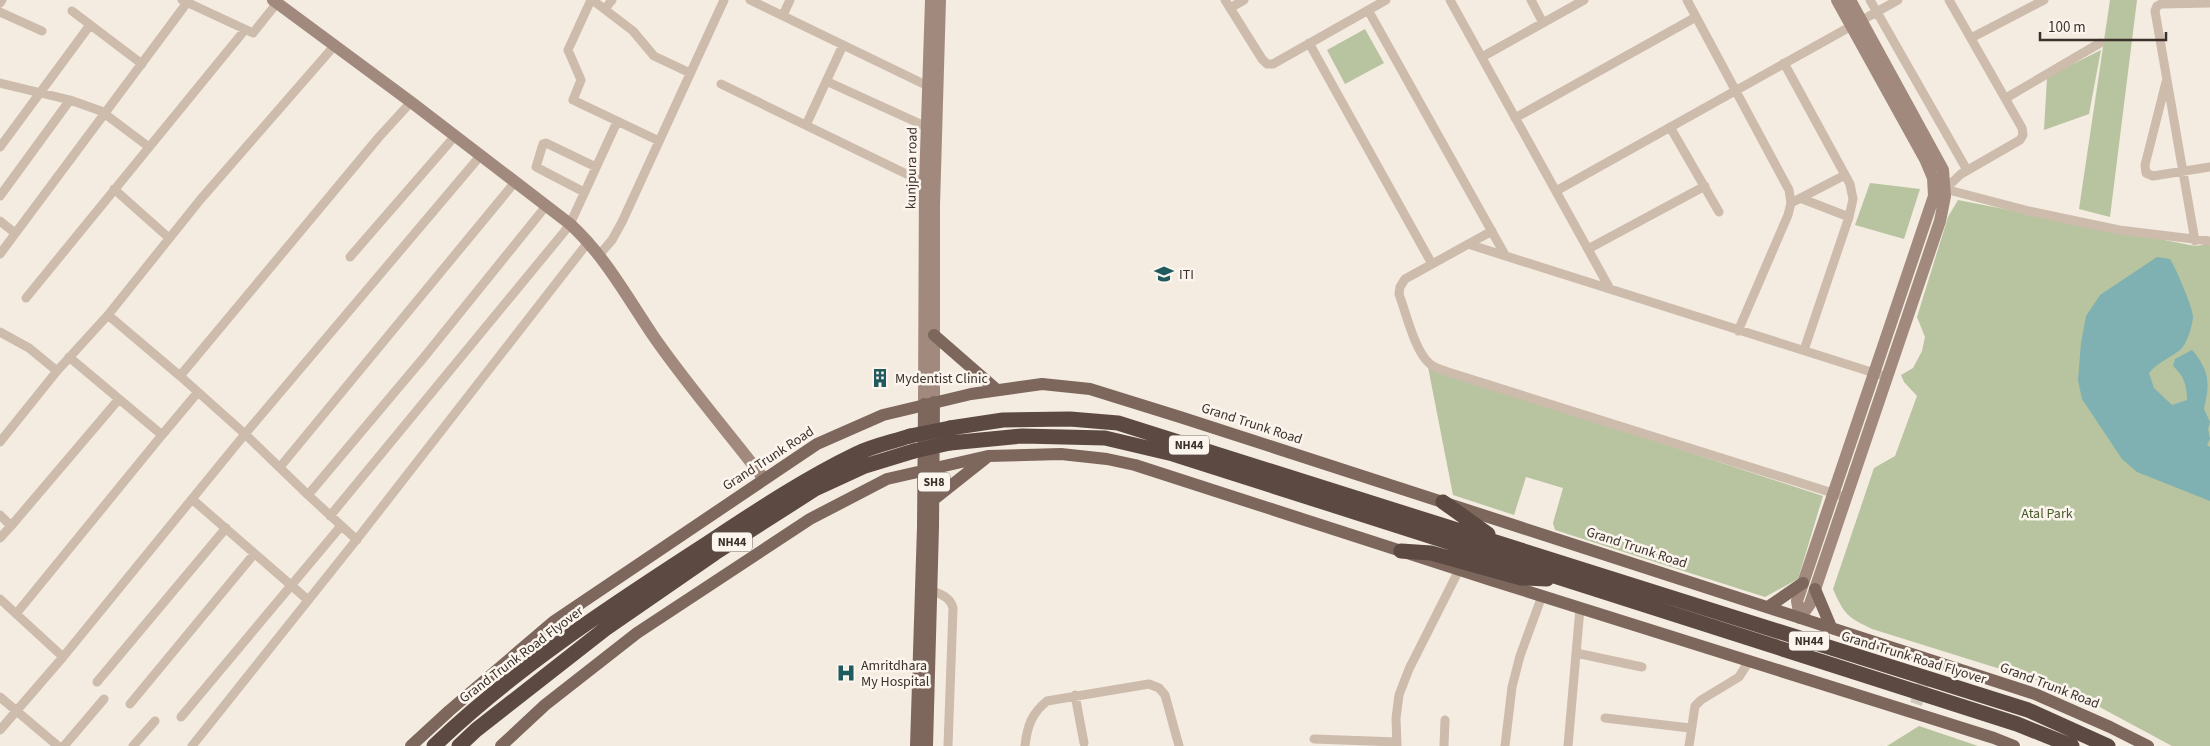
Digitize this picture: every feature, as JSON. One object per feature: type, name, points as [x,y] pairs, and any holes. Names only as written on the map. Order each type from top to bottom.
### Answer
[{"type":"highway","name":"NH44","points":[[459,746],[476,730],[605,629],[715,553],[815,489],[912,444],[950,436],[1003,420],[1070,419],[1118,423],[1507,546]]},
{"type":"highway","name":"NH44","points":[[950,436],[1104,438],[1173,454],[2017,724],[2072,746]]},
{"type":"highway","name":"Grand Trunk Road Flyover","points":[[454,716],[603,612],[795,486],[858,453],[912,444]]},
{"type":"highway","points":[[1443,502],[1507,546]]},
{"type":"highway","name":"Grand Trunk Road Flyover","points":[[1507,546],[2028,710],[2108,746]]},
{"type":"highway","points":[[1401,551],[1431,553],[1521,578],[1540,580],[1561,578]]},
{"type":"highway","name":"Grand Trunk Road","points":[[434,746],[454,716]]},
{"type":"main road","points":[[930,335],[997,390]]},
{"type":"main road","name":"Grand Trunk Road","points":[[411,746],[454,716],[553,622],[817,444],[883,415],[929,403],[997,390],[1042,384],[1090,389],[1768,607],[1831,628],[1929,666],[2035,694],[2110,726],[2148,746]]},
{"type":"main road","name":"SH8","points":[[916,746],[929,469],[929,403]]},
{"type":"main road","points":[[501,746],[545,705],[637,633],[810,519],[887,479],[988,456],[1061,454],[1107,459],[1135,465],[1749,661],[1914,709],[1993,742],[2014,746]]},
{"type":"main road","points":[[934,500],[988,456]]},
{"type":"main road","name":"SH8","points":[[927,746],[934,500],[929,469]]},
{"type":"main road","points":[[1768,607],[1803,583]]},
{"type":"main road","points":[[1815,589],[1831,628]]},
{"type":"street","points":[[659,141],[573,100],[580,80],[569,54],[569,45],[591,0],[633,32],[654,56],[690,73]]},
{"type":"street","points":[[605,9],[612,0]]},
{"type":"street","points":[[600,254],[612,240],[622,222],[724,0]]},
{"type":"street","points":[[750,0],[932,88]]},
{"type":"street","points":[[782,15],[790,0]]},
{"type":"street","name":"kunjpura road","points":[[929,403],[931,0]]},
{"type":"street","name":"kunjpura road","points":[[930,215],[925,184],[927,127],[940,0]]},
{"type":"street","points":[[1244,0],[1228,4],[1267,64],[1273,64],[1386,0]]},
{"type":"street","points":[[1450,0],[1610,289]]},
{"type":"street","points":[[1531,0],[1543,23]]},
{"type":"street","points":[[1482,57],[1584,0]]},
{"type":"street","points":[[1686,0],[1736,89],[1789,190],[1791,203],[1788,215],[1738,330]]},
{"type":"street","points":[[1837,0],[1856,23]]},
{"type":"street","points":[[1800,618],[1810,604],[1940,221],[1939,188],[1856,23],[1850,0]]},
{"type":"street","points":[[1870,0],[1967,170]]},
{"type":"street","points":[[1556,191],[1898,0]]},
{"type":"street","points":[[1800,618],[1797,601],[1934,196],[1939,188],[2020,140],[2023,134],[2022,128],[2006,98],[1949,0]]},
{"type":"street","points":[[1971,38],[2044,0]]},
{"type":"street","points":[[0,254],[142,64],[186,1],[244,31],[253,33],[275,2],[481,155],[589,241],[600,254],[655,338],[764,479]]},
{"type":"street","points":[[2195,241],[2155,11],[2156,3],[2210,3]]},
{"type":"street","points":[[1368,10],[1505,255]]},
{"type":"street","points":[[72,11],[142,64]]},
{"type":"street","points":[[0,12],[42,31]]},
{"type":"street","points":[[1515,118],[1696,17]]},
{"type":"street","points":[[0,147],[90,25]]},
{"type":"street","points":[[26,298],[244,31]]},
{"type":"street","points":[[1309,43],[1432,264]]},
{"type":"street","points":[[2006,98],[2100,43]]},
{"type":"street","points":[[0,442],[57,370],[108,315],[200,200],[335,45]]},
{"type":"street","points":[[806,125],[843,45]]},
{"type":"street","points":[[1784,63],[1850,184],[1853,199],[1849,217],[1804,350]]},
{"type":"street","points":[[2167,80],[2145,170],[2146,174],[2153,176],[2210,167]]},
{"type":"street","points":[[826,81],[927,127]]},
{"type":"street","points":[[0,82],[70,100],[104,113],[149,147]]},
{"type":"street","points":[[721,84],[925,184]]},
{"type":"street","points":[[0,196],[70,100]]},
{"type":"street","points":[[180,376],[379,137],[411,102]]},
{"type":"street","points":[[330,516],[516,293],[570,224],[617,122]]},
{"type":"street","points":[[1670,126],[1719,212]]},
{"type":"street","points":[[350,257],[456,136]]},
{"type":"street","points":[[584,192],[536,167],[543,144],[546,143],[596,167]]},
{"type":"street","points":[[0,730],[481,155]]},
{"type":"street","points":[[1791,203],[1845,175]]},
{"type":"street","points":[[280,467],[515,182]]},
{"type":"street","points":[[1588,249],[1705,186]]},
{"type":"street","points":[[1939,188],[2030,211],[2119,230],[2195,241],[2210,241]]},
{"type":"street","points":[[114,189],[169,238]]},
{"type":"street","points":[[1800,198],[1849,217]]},
{"type":"street","points":[[308,496],[425,356],[546,206]]},
{"type":"street","points":[[0,221],[15,233]]},
{"type":"street","points":[[1492,231],[1405,279],[1400,286],[1399,294],[1422,355],[1435,367],[1847,497]]},
{"type":"street","points":[[192,746],[356,540],[589,241]]},
{"type":"street","points":[[1468,244],[1887,377]]},
{"type":"street","points":[[108,315],[246,434],[308,496],[356,540]]},
{"type":"street","points":[[0,332],[29,348],[57,370]]},
{"type":"street","points":[[69,357],[162,436]]},
{"type":"street","points":[[16,614],[198,392]]},
{"type":"street","points":[[0,538],[119,398]]},
{"type":"street","points":[[193,500],[308,600]]},
{"type":"street","points":[[0,515],[11,526]]},
{"type":"street","points":[[181,717],[341,526]]},
{"type":"street","points":[[97,682],[226,528]]},
{"type":"street","points":[[130,704],[254,554]]},
{"type":"street","points":[[1314,738],[1397,744],[1398,702],[1405,677],[1459,570]]},
{"type":"street","points":[[932,590],[946,596],[953,608],[948,746]]},
{"type":"street","points":[[1505,746],[1512,687],[1520,656],[1542,596]]},
{"type":"street","points":[[0,599],[63,657]]},
{"type":"street","points":[[1568,746],[1580,608]]},
{"type":"street","points":[[1576,653],[1642,667]]},
{"type":"street","points":[[1689,746],[1690,728],[1695,706],[1701,700],[1740,676],[1749,661]]},
{"type":"street","points":[[1026,746],[1030,721],[1037,710],[1048,701],[1149,684],[1159,688],[1165,695],[1179,746]]},
{"type":"street","points":[[1075,695],[1084,744]]},
{"type":"street","points":[[0,697],[58,746]]},
{"type":"street","points":[[64,746],[104,699]]},
{"type":"street","points":[[1605,718],[1690,728]]},
{"type":"street","points":[[1444,746],[1445,720]]},
{"type":"street","points":[[133,746],[155,721]]},
{"type":"green space","points":[[2110,0],[2137,0],[2110,217],[2079,209]]},
{"type":"green space","points":[[1365,29],[1384,63],[1345,84],[1327,50]]},
{"type":"green space","points":[[2101,50],[2089,114],[2044,130],[2047,77]]},
{"type":"green space","points":[[1870,183],[1920,189],[1904,239],[1855,225]]},
{"type":"green space","name":"Atal Park","points":[[1958,200],[2195,246],[2210,244],[2210,746],[2172,746],[2068,690],[1872,629],[1847,614],[1833,589],[1874,468],[1895,456],[1917,396],[1904,382],[1901,375],[1913,368],[1922,351],[1925,337],[1917,317],[1948,217]]},
{"type":"green space","points":[[1428,367],[1823,496],[1798,579],[1765,597],[1555,530],[1553,523],[1563,488],[1526,477],[1514,515],[1453,495]]},
{"type":"green space","points":[[1919,726],[1978,746],[1887,746]]},
{"type":"water","points":[[2157,257],[2170,259],[2184,288],[2193,317],[2189,335],[2183,347],[2149,373],[2154,388],[2172,405],[2187,400],[2184,381],[2180,373],[2173,366],[2175,359],[2192,350],[2205,371],[2208,385],[2204,409],[2210,422],[2208,429],[2210,439],[2207,445],[2210,447],[2210,501],[2137,472],[2122,459],[2082,399],[2078,380],[2081,343],[2086,316],[2100,295]]},
{"type":"tunnel","points":[[1916,704],[1923,684]]},
{"type":"place","name":"ITI","points":[[1164,274]]},
{"type":"place","name":"Mydentist Clinic","points":[[880,378]]},
{"type":"place","name":"Amritdhara My Hospital","points":[[846,673]]}]
